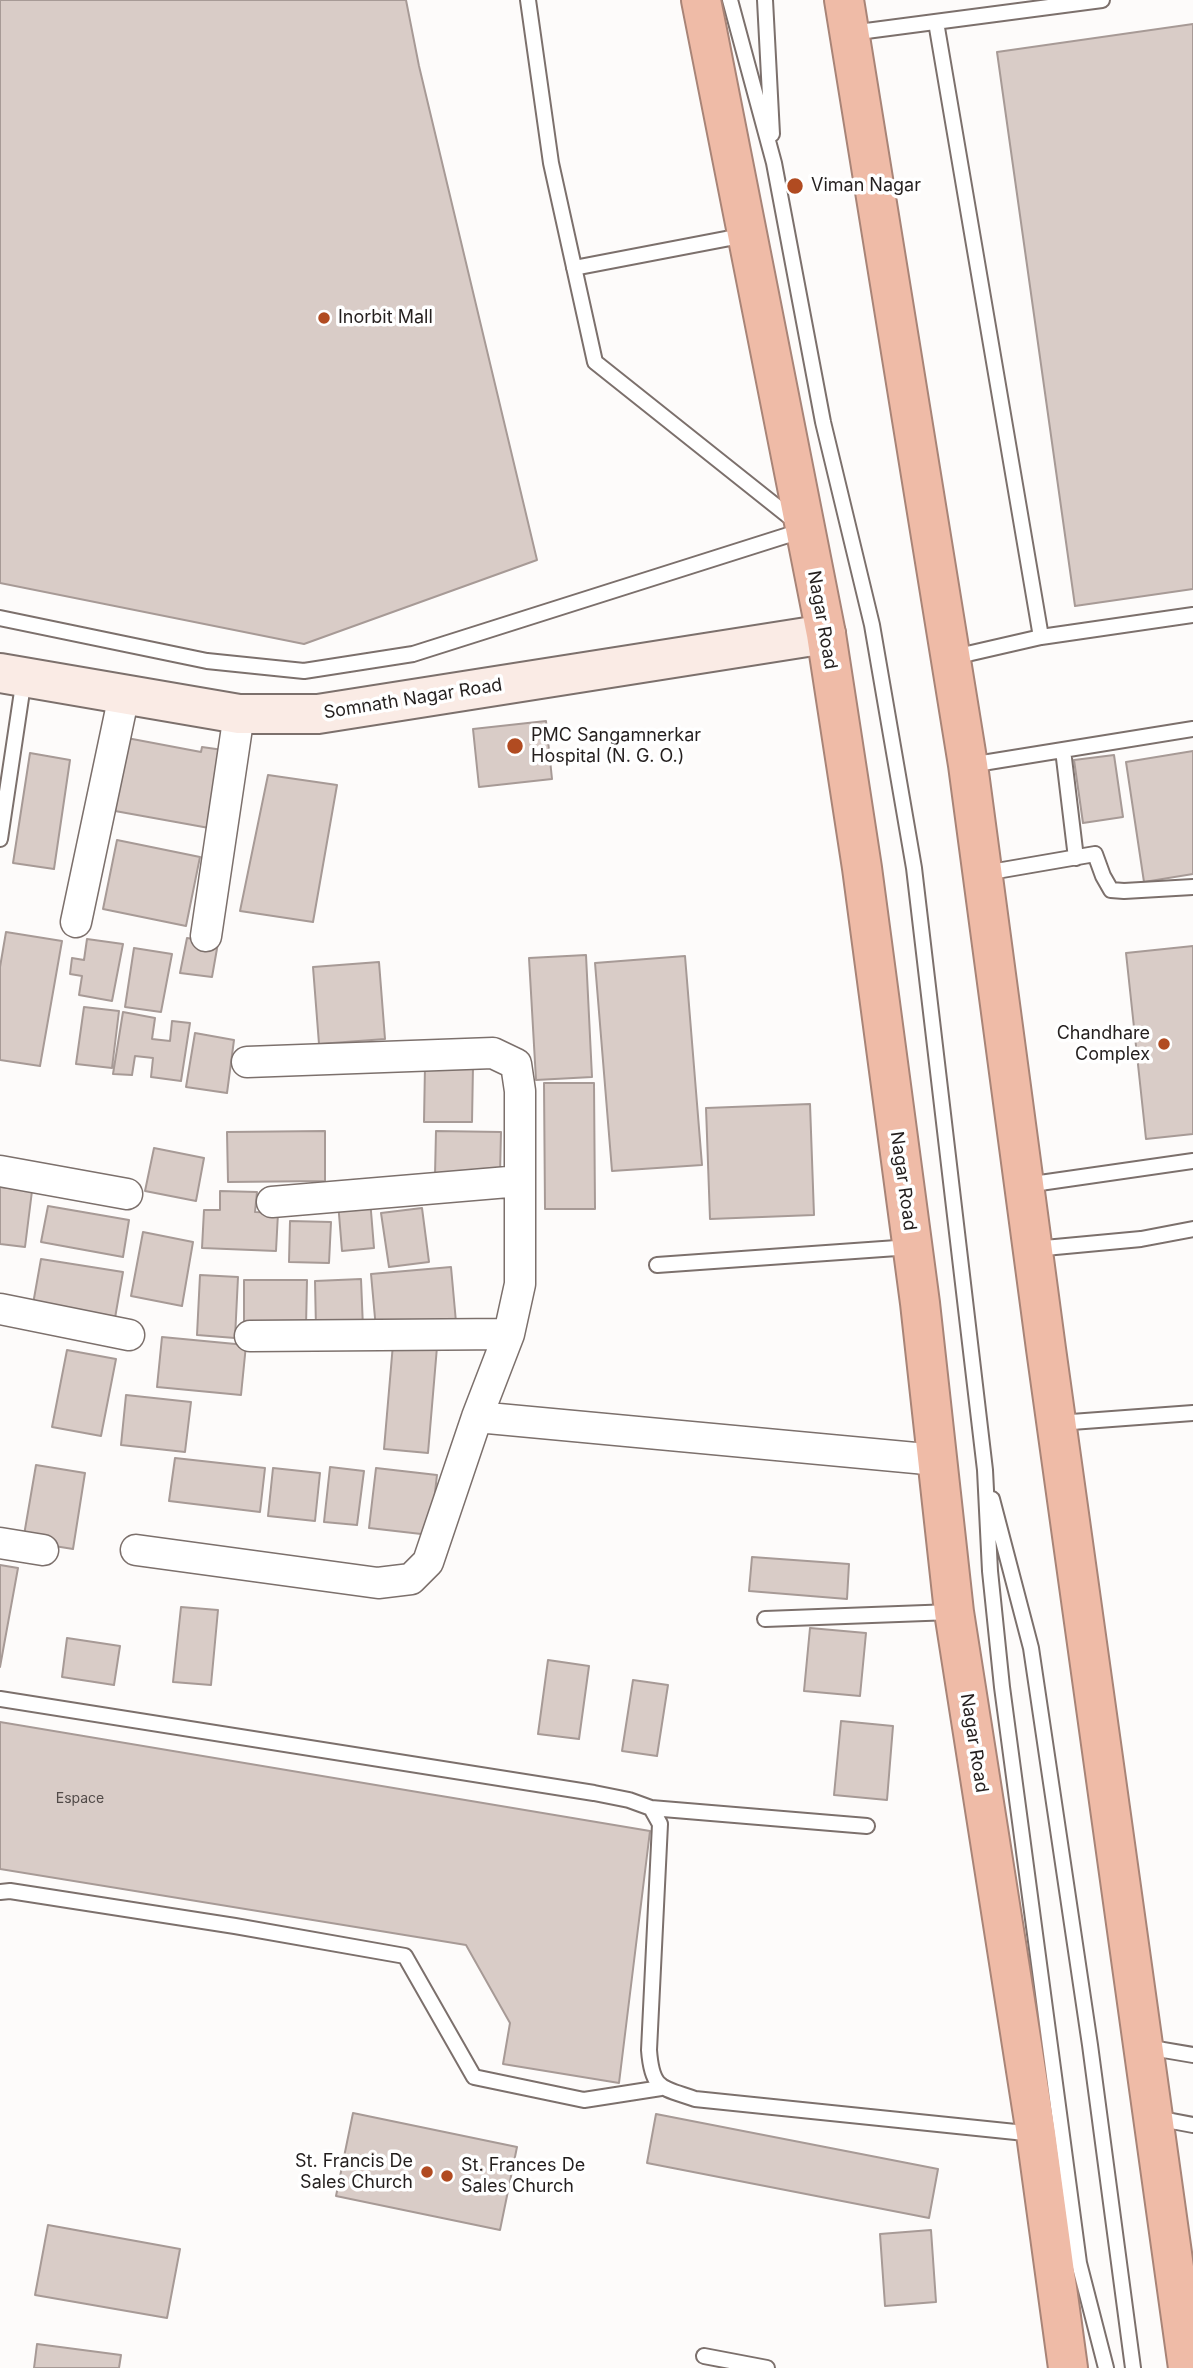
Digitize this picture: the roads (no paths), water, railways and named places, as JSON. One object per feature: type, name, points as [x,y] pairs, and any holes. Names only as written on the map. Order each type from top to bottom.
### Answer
[{"type":"highway","name":"Nagar Road","points":[[701,0],[826,634],[862,868],[928,1366],[954,1612],[1036,2134],[1068,2368]]},
{"type":"highway","points":[[846,17],[968,765],[1188,2368]]},
{"type":"street","name":"Somnath Nagar Road","points":[[12,675],[239,714],[318,714],[826,634]]},
{"type":"street","points":[[76,922],[124,695]]},
{"type":"street","points":[[206,936],[239,714]]},
{"type":"street","points":[[136,1550],[378,1583],[411,1579],[428,1562],[477,1417],[509,1334],[520,1284],[520,1091],[516,1064],[493,1054],[247,1062]]},
{"type":"street","points":[[0,1171],[127,1194]]},
{"type":"street","points":[[272,1202],[520,1181]]},
{"type":"street","points":[[0,1309],[130,1335]]},
{"type":"street","points":[[250,1336],[509,1334]]},
{"type":"street","points":[[477,1417],[937,1460]]},
{"type":"street","points":[[0,1543],[43,1550]]},
{"type":"lane","points":[[527,0],[551,163],[595,362],[805,529]]},
{"type":"lane","points":[[730,0],[774,163],[823,422],[872,625],[914,868],[985,1470],[990,1572],[1001,1674],[1079,2263],[1106,2368]]},
{"type":"lane","points":[[765,0],[774,163]]},
{"type":"lane","points":[[846,17],[936,22],[1102,0]]},
{"type":"lane","points":[[936,22],[1041,637]]},
{"type":"lane","points":[[575,268],[747,234]]},
{"type":"lane","points":[[0,618],[207,661],[304,671],[413,654],[805,529]]},
{"type":"lane","points":[[952,657],[1041,637],[1193,615]]},
{"type":"lane","points":[[0,839],[12,675]]},
{"type":"lane","points":[[968,765],[1193,729]]},
{"type":"lane","points":[[1063,750],[1076,858]]},
{"type":"lane","points":[[983,873],[1095,854],[1111,890],[1193,887]]},
{"type":"lane","points":[[1024,1185],[1193,1161]]},
{"type":"lane","points":[[1033,1249],[1141,1239],[1193,1229]]},
{"type":"lane","points":[[657,1265],[912,1247]]},
{"type":"lane","points":[[1057,1423],[1193,1413]]},
{"type":"lane","points":[[985,1470],[1031,1648],[1088,2031],[1133,2368]]},
{"type":"lane","points":[[765,1619],[954,1612]]},
{"type":"lane","points":[[0,1699],[594,1793],[629,1800],[651,1808],[867,1826]]},
{"type":"lane","points":[[651,1808],[660,1824],[649,2050],[651,2071],[662,2088]]},
{"type":"lane","points":[[0,1892],[10,1891],[209,1922],[405,1956],[474,2077],[584,2100],[662,2088],[695,2099],[1036,2134]]},
{"type":"lane","points":[[1145,2047],[1193,2055]]},
{"type":"lane","points":[[1154,2118],[1193,2124]]},
{"type":"lane","points":[[704,2356],[767,2368]]},
{"type":"place","name":"Viman Nagar","points":[[795,186]]},
{"type":"place","name":"Inorbit Mall","points":[[324,318]]},
{"type":"place","name":"PMC Sangamnerkar Hospital (N. G. O.)","points":[[515,746]]},
{"type":"place","name":"Chandhare Complex","points":[[1164,1044]]},
{"type":"place","name":"St. Francis De Sales Church","points":[[427,2172]]},
{"type":"place","name":"St. Frances De Sales Church","points":[[447,2176]]}]
